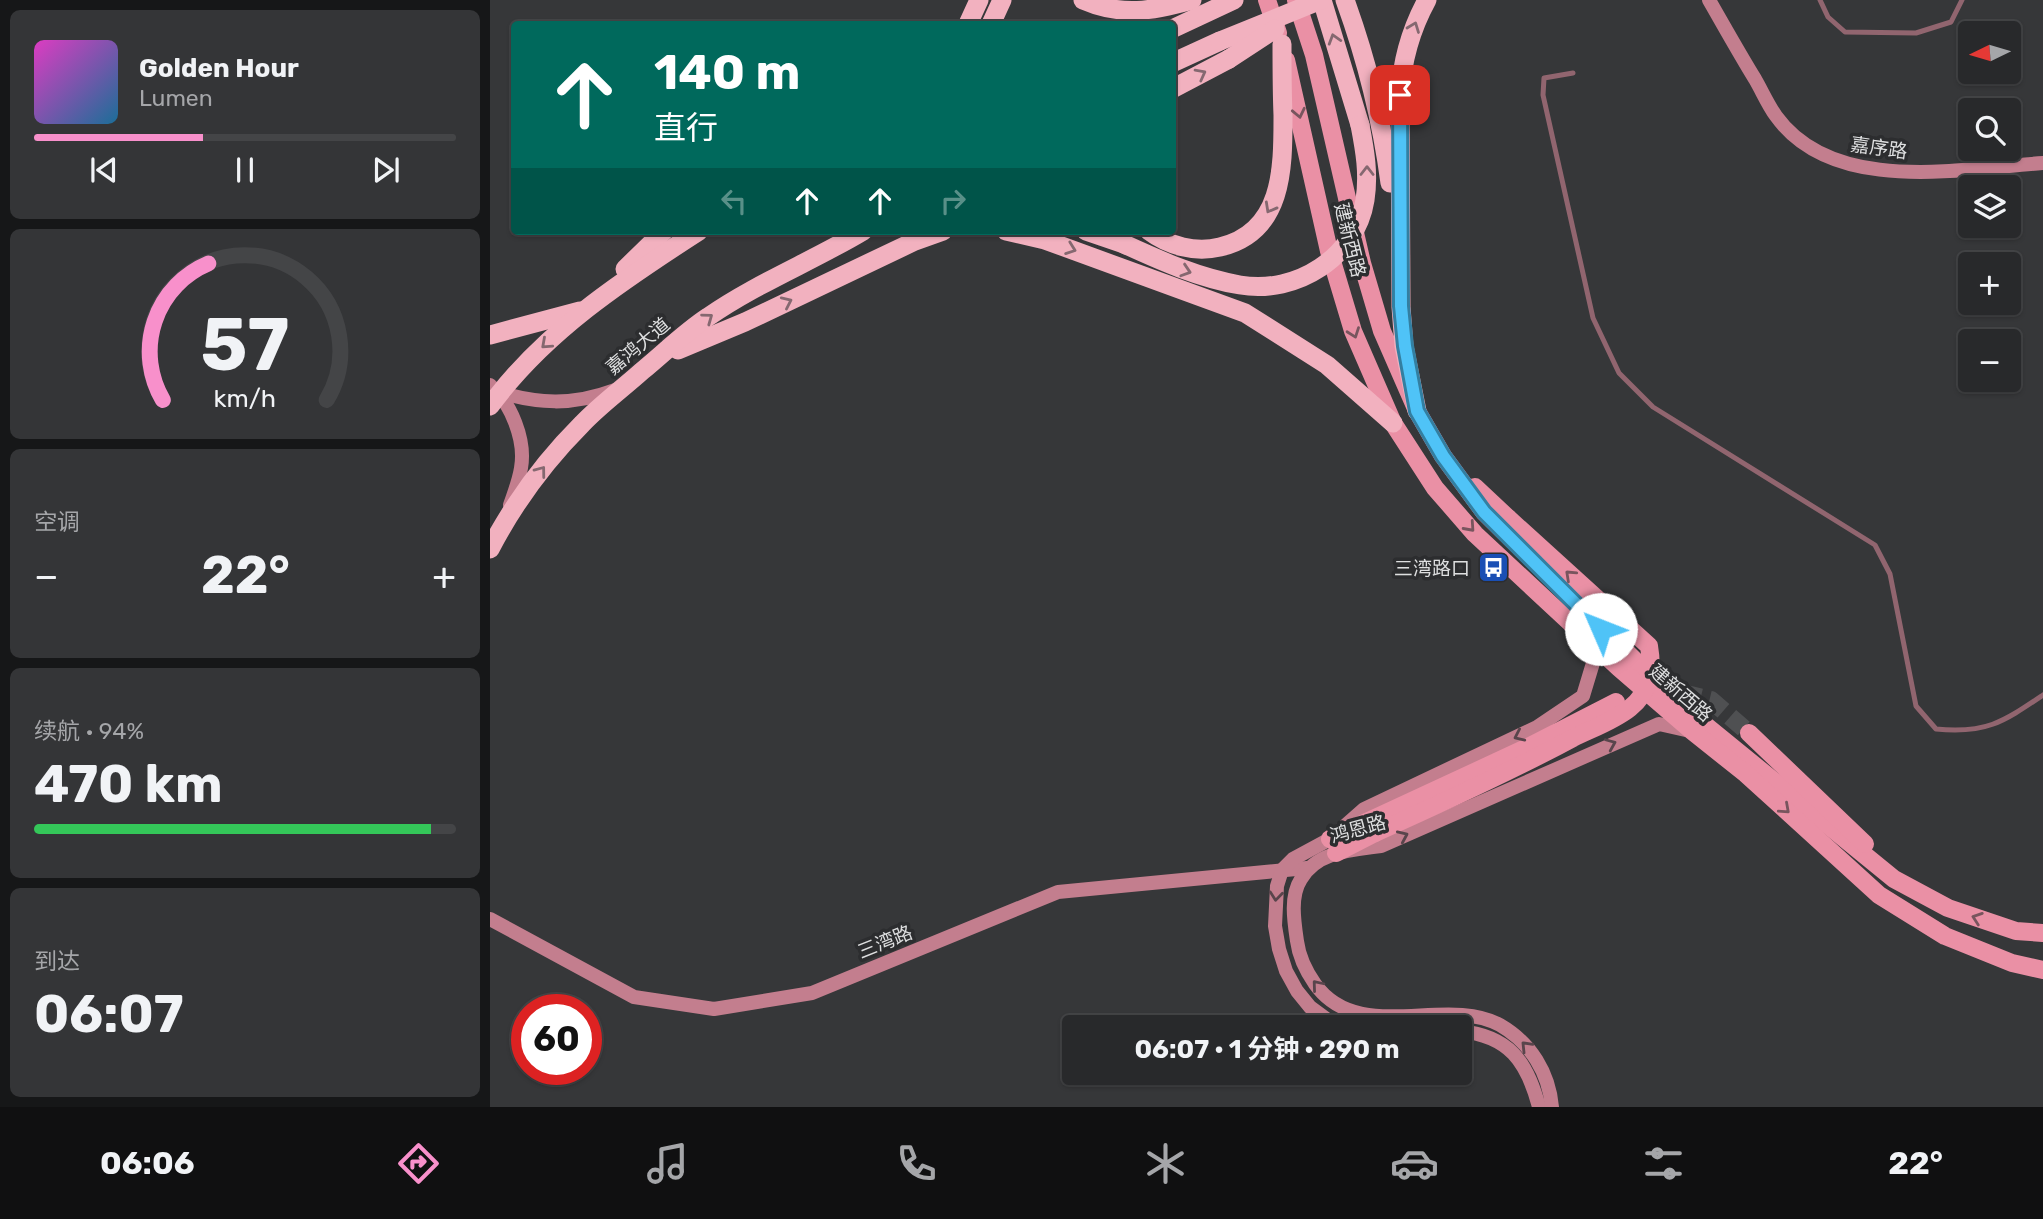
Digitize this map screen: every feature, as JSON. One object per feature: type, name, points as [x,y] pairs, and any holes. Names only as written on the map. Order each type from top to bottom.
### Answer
[{"type":"highway","points":[[969,21],[979,0]]},
{"type":"highway","points":[[992,21],[1002,0]]},
{"type":"highway","points":[[1083,0],[1099,7],[1130,12],[1158,9],[1192,0]]},
{"type":"highway","points":[[1176,27],[1234,0]]},
{"type":"highway","points":[[1345,0],[1361,50],[1387,155],[1405,346],[1417,411]]},
{"type":"highway","points":[[1401,306],[1402,68],[1415,22],[1427,0]]},
{"type":"highway","points":[[1098,235],[1182,270],[1242,286],[1265,286],[1306,276],[1322,267],[1337,254],[1359,222],[1365,202],[1367,156],[1360,125],[1314,1],[1225,50],[1176,86]]},
{"type":"highway","points":[[1156,235],[1174,245],[1195,249],[1217,248],[1245,237],[1267,215],[1275,198],[1283,155],[1282,44]]},
{"type":"highway","points":[[1176,62],[1225,50]]},
{"type":"highway","points":[[492,393],[660,235]]},
{"type":"highway","points":[[490,335],[584,309],[693,235]]},
{"type":"highway","name":"嘉鸿大道","points":[[490,549],[507,517],[550,459],[583,422],[657,358],[719,310],[856,235]]},
{"type":"highway","points":[[657,358],[745,322],[932,235]]},
{"type":"highway","points":[[1023,235],[1045,240],[1245,313],[1327,365],[1393,423]]},
{"type":"main road","name":"建新西路","points":[[1267,0],[1282,44],[1340,290],[1368,369],[1393,423],[1435,488],[1475,534],[1619,668],[1746,774],[1879,895],[1945,936],[2012,963],[2043,970]]},
{"type":"main road","name":"嘉序路","points":[[1709,0],[1777,117],[1804,145],[1839,162],[1880,170],[1921,172],[2043,163]]},
{"type":"main road","name":"建新西路","points":[[1314,1],[1324,92],[1371,294],[1398,372],[1417,411],[1443,456],[1484,512],[1678,703],[1894,879],[1948,908],[2016,931],[2043,933]]},
{"type":"main road","points":[[492,393],[545,402],[568,402],[594,398],[625,387]]},
{"type":"main road","points":[[492,393],[514,419],[521,446],[522,467],[507,517]]},
{"type":"main road","points":[[1333,846],[1375,833],[1480,786],[1630,708],[1646,689],[1652,667],[1649,646],[1443,456]]},
{"type":"main road","name":"鸿恩路","points":[[1307,868],[1333,846],[1364,809],[1537,727],[1583,696],[1593,663],[1583,633]]},
{"type":"main road","points":[[1333,846],[1616,702]]},
{"type":"main road","name":"鸿恩路","points":[[1282,870],[1293,859],[1333,846],[1381,846],[1659,724],[1692,731]]},
{"type":"main road","points":[[1749,733],[1855,832],[1894,879]]},
{"type":"main road","points":[[1307,868],[1298,883],[1294,900],[1294,922],[1305,969],[1319,989],[1336,1003],[1357,1013],[1380,1016],[1475,1017],[1499,1024],[1518,1038],[1534,1055],[1546,1079],[1552,1107]]},
{"type":"main road","name":"三湾路","points":[[490,919],[634,997],[713,1009],[812,993],[1058,892],[1307,868]]},
{"type":"main road","points":[[1282,870],[1277,886],[1275,926],[1279,949],[1286,971],[1297,991],[1321,1015]]},
{"type":"main road","points":[[2016,931],[2043,940]]},
{"type":"main road","points":[[1472,1034],[1493,1038],[1522,1062],[1532,1082],[1539,1107]]},
{"type":"lane","points":[[1820,0],[1828,17],[1845,32],[1916,33],[1951,22],[1962,0]]},
{"type":"lane","points":[[1573,73],[1544,78],[1544,95],[1593,318],[1619,373],[1653,407],[1875,545],[1890,574],[1916,706],[1936,729],[1974,730],[2003,722],[2043,695]]},
{"type":"tunnel","points":[[1657,695],[1674,691],[1711,700],[1749,733]]},
{"type":"place","name":"三湾路口","points":[[1493,568]]},
{"type":"route","points":[[1400,95],[1401,306],[1417,411],[1443,456],[1484,512],[1601,629]]}]
